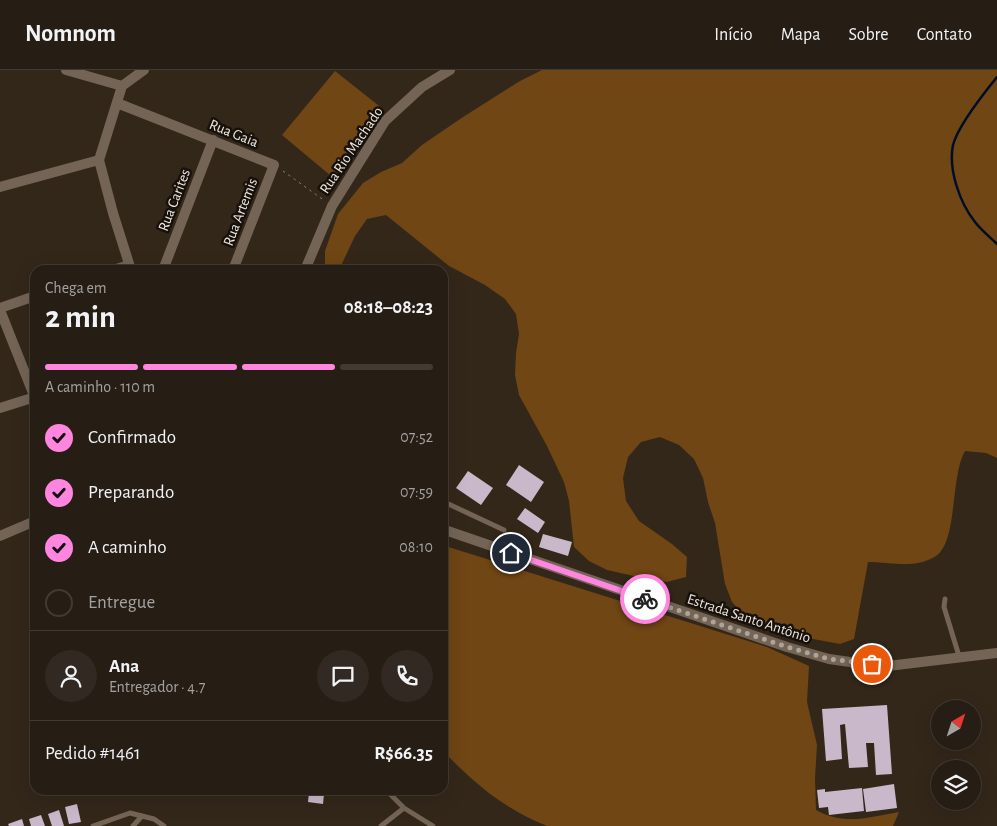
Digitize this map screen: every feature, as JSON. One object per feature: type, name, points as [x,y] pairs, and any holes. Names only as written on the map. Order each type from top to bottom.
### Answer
[{"type":"street","points":[[66,70],[122,86]]},
{"type":"street","points":[[129,265],[99,160],[122,86],[144,70]]},
{"type":"street","name":"Rua Rio Machado","points":[[307,265],[332,206],[385,121],[422,86],[450,70]]},
{"type":"street","name":"Rua Gaia","points":[[117,104],[274,165]]},
{"type":"street","name":"Rua Carites","points":[[165,265],[213,140]]},
{"type":"street","points":[[0,186],[99,160]]},
{"type":"street","name":"Rua Artemis","points":[[235,265],[274,165]]},
{"type":"street","points":[[30,298],[0,309],[30,384]]},
{"type":"street","points":[[0,408],[30,399]]},
{"type":"street","points":[[0,536],[30,523]]},
{"type":"street","name":"Estrada Santo Antônio","points":[[448,531],[787,647],[829,659],[888,666],[959,656],[997,653]]},
{"type":"lane","points":[[448,504],[504,530]]},
{"type":"lane","points":[[944,599],[944,607],[959,656]]},
{"type":"lane","points":[[391,795],[404,808],[433,826]]},
{"type":"lane","points":[[381,826],[404,808]]},
{"type":"lane","points":[[93,826],[130,814],[154,819],[164,826]]},
{"type":"lane","points":[[133,826],[142,816]]},
{"type":"lane","points":[[149,826],[154,819]]},
{"type":"path","points":[[274,165],[332,206]]},
{"type":"shaded area","points":[[542,70],[997,70],[997,458],[986,453],[965,451],[957,476],[948,537],[943,548],[936,556],[912,564],[868,562],[854,639],[840,644],[813,639],[753,620],[740,611],[732,602],[725,584],[715,523],[703,478],[694,459],[679,445],[660,437],[641,442],[628,457],[623,478],[626,501],[639,521],[687,557],[686,577],[667,582],[647,579],[607,570],[589,561],[574,547],[569,501],[564,482],[519,395],[515,375],[519,334],[516,314],[505,299],[485,285],[449,266],[386,215],[367,219],[355,236],[341,265],[325,265],[325,251],[338,214],[363,183],[381,172],[402,163],[422,145],[520,81]]},
{"type":"shaded area","points":[[335,71],[383,109],[337,181],[282,135]]},
{"type":"shaded area","points":[[448,547],[767,647],[809,666],[807,702],[817,745],[816,810],[836,818],[846,819],[867,818],[899,812],[893,826],[547,826],[503,803],[448,756]]},
{"type":"building","points":[[519,465],[544,482],[531,502],[506,485]]},
{"type":"building","points":[[468,471],[493,488],[481,505],[456,488]]},
{"type":"building","points":[[525,508],[545,522],[538,533],[517,519]]},
{"type":"building","points":[[543,534],[572,542],[568,556],[539,547]]},
{"type":"building","points":[[887,705],[892,774],[876,775],[874,743],[866,743],[868,767],[849,768],[845,724],[840,725],[842,759],[826,761],[822,709]]},
{"type":"building","points":[[894,784],[897,808],[866,812],[863,789]]},
{"type":"building","points":[[862,788],[864,811],[829,815],[828,807],[819,808],[817,790],[825,789],[825,792]]},
{"type":"building","points":[[309,795],[324,795],[323,804],[308,802]]},
{"type":"building","points":[[77,804],[81,822],[69,824],[65,807]]},
{"type":"building","points":[[59,810],[64,826],[52,826],[48,814]]},
{"type":"building","points":[[41,815],[45,826],[31,826],[29,819]]},
{"type":"building","points":[[22,819],[24,826],[9,826],[8,824]]},
{"type":"waterway","points":[[997,77],[960,129],[953,145],[952,155],[956,186],[960,196],[977,225],[997,244]]},
{"type":"way so far","points":[[645,599],[787,647],[829,659],[872,664]]},
{"type":"route","points":[[511,553],[645,599]]}]
